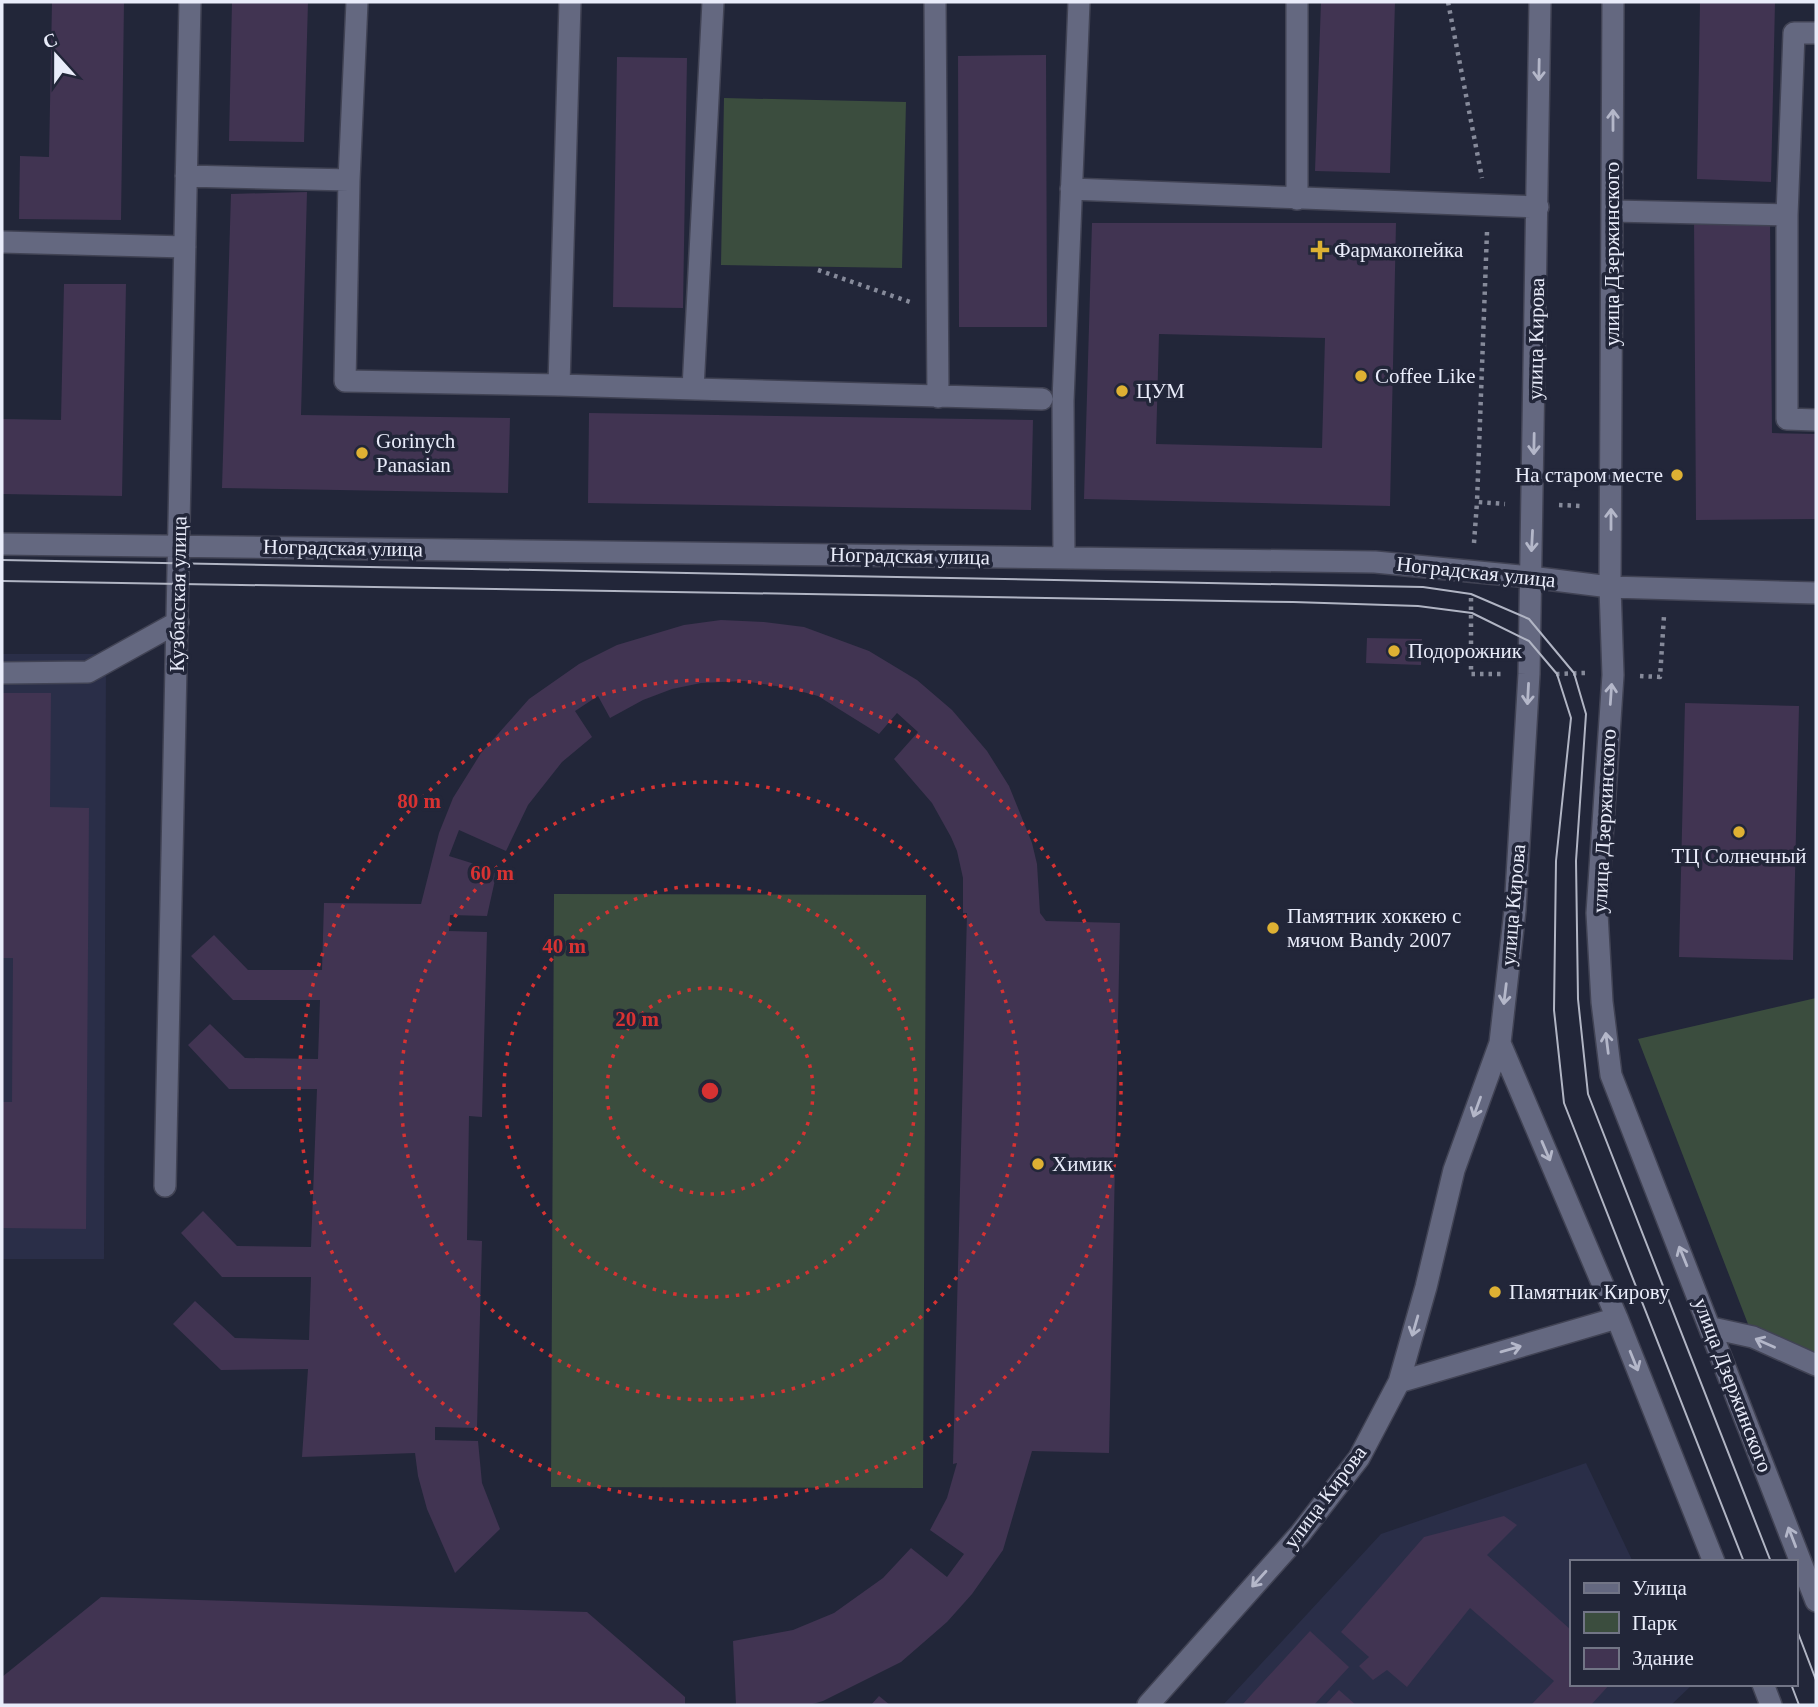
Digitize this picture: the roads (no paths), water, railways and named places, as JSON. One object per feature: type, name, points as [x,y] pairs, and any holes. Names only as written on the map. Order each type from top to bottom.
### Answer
[{"type":"street","name":"Кузбасская улица","points":[[165,1186],[190,2]]},
{"type":"street","points":[[357,2],[349,180],[345,381],[1041,398]]},
{"type":"street","points":[[559,385],[570,2]]},
{"type":"street","points":[[694,389],[713,2]]},
{"type":"street","points":[[935,2],[938,397]]},
{"type":"street","points":[[1064,558],[1063,401],[1079,2]]},
{"type":"street","points":[[1297,2],[1297,199]]},
{"type":"street","name":"улица Кирова","points":[[1148,1705],[1300,1534],[1359,1458],[1399,1382],[1426,1287],[1454,1170],[1500,1043],[1515,910],[1529,674],[1540,2]]},
{"type":"street","name":"улица Дзержинского","points":[[1613,2],[1613,675],[1597,913],[1602,1002],[1611,1075],[1712,1328],[1816,1601]]},
{"type":"street","points":[[1816,33],[1794,33],[1787,215],[1787,419],[1816,420]]},
{"type":"street","points":[[186,176],[349,180]]},
{"type":"street","points":[[1072,189],[1538,207]]},
{"type":"street","points":[[1613,211],[1787,215]]},
{"type":"street","points":[[2,242],[185,247]]},
{"type":"street","name":"Ноградская улица","points":[[2,544],[1376,562],[1611,587],[1816,593]]},
{"type":"street","points":[[2,673],[88,672],[177,622]]},
{"type":"street","points":[[1500,1043],[1617,1318],[1713,1560]]},
{"type":"street","points":[[1399,1382],[1617,1318]]},
{"type":"street","points":[[1712,1328],[1753,1337],[1816,1365]]},
{"type":"street","points":[[1764,1686],[1771,1705]]},
{"type":"tram line","points":[[2,560],[1423,587],[1471,594],[1529,619],[1574,673],[1586,714],[1576,861],[1578,999],[1588,1094],[1770,1560]]},
{"type":"tram line","points":[[2,581],[1418,606],[1472,613],[1529,641],[1557,674],[1571,718],[1556,861],[1554,1010],[1564,1103],[1743,1560]]},
{"type":"tram line","points":[[1797,1630],[1816,1680]]},
{"type":"tram line","points":[[1792,1686],[1799,1705]]},
{"type":"place","name":"Фармакопейка","points":[[1320,250]]},
{"type":"place","name":"Coffee Like","points":[[1361,376]]},
{"type":"place","name":"ЦУМ","points":[[1122,391]]},
{"type":"place","name":"Gorinych Panasian","points":[[362,453]]},
{"type":"place","name":"На старом месте","points":[[1677,475]]},
{"type":"place","name":"Подорожник","points":[[1394,651]]},
{"type":"place","name":"ТЦ Солнечный","points":[[1739,832]]},
{"type":"place","name":"Памятник хоккею с мячом Bandy 2007","points":[[1273,928]]},
{"type":"place","name":"Химик","points":[[1038,1164]]},
{"type":"place","name":"Памятник Кирову","points":[[1495,1292]]}]
